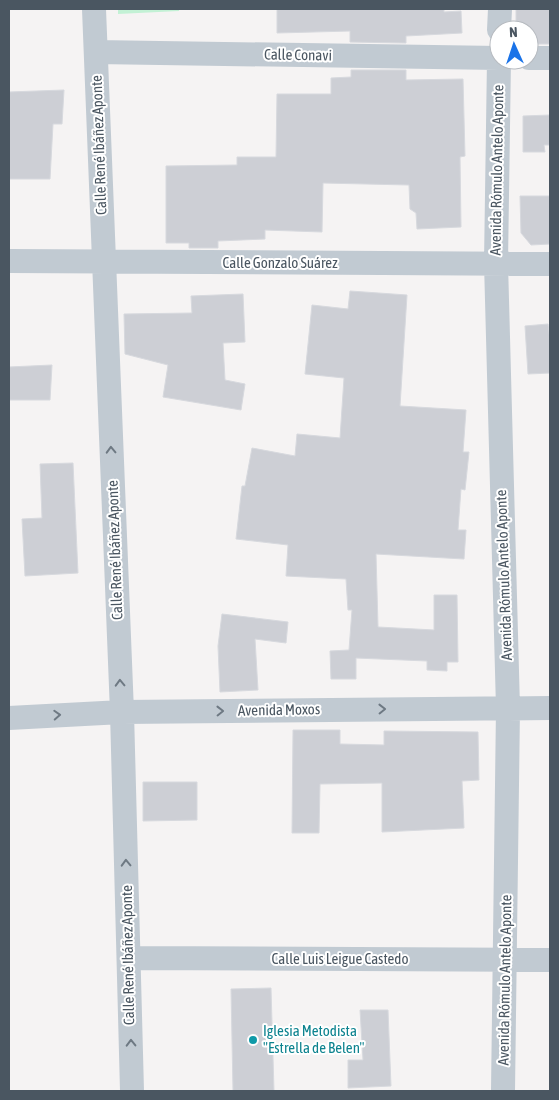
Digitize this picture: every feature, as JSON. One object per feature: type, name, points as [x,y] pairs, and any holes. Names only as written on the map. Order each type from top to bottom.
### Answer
[{"type":"street","name":"Calle René Ibáñez Aponte","points":[[94,9],[122,712],[132,1091]]},
{"type":"street","name":"Calle Conavi","points":[[96,52],[489,58]]},
{"type":"street","name":"Avenida Rómulo Antelo Aponte","points":[[499,70],[496,262],[508,708],[503,1091]]},
{"type":"street","name":"Calle Gonzalo Suárez","points":[[9,261],[103,263],[496,262],[550,264]]},
{"type":"street","name":"Avenida Moxos","points":[[9,718],[122,712],[550,708]]},
{"type":"street","name":"Calle Luis Leigue Castedo","points":[[129,958],[550,960]]},
{"type":"green space","points":[[118,9],[179,9],[179,11],[118,14]]},
{"type":"building","points":[[277,9],[444,9],[444,12],[461,11],[462,33],[406,36],[406,43],[350,42],[350,31],[277,33]]},
{"type":"building","points":[[516,9],[550,9],[550,44],[539,44],[539,20],[516,20]]},
{"type":"building","points":[[351,70],[406,70],[406,80],[463,79],[465,156],[460,157],[461,227],[417,229],[416,213],[410,209],[409,185],[323,183],[322,232],[265,230],[265,239],[218,241],[218,248],[189,248],[189,243],[166,243],[166,166],[237,165],[237,157],[276,157],[277,94],[331,94],[331,78],[351,77]]},
{"type":"building","points":[[64,90],[62,124],[53,124],[50,179],[9,179],[9,92]]},
{"type":"building","points":[[550,115],[550,145],[544,145],[545,152],[523,152],[523,116]]},
{"type":"building","points":[[520,196],[550,196],[550,244],[531,245],[521,233]]},
{"type":"building","points":[[350,291],[407,295],[400,406],[466,410],[463,452],[469,452],[465,490],[461,489],[458,530],[466,530],[464,559],[376,554],[378,627],[434,630],[434,595],[457,595],[458,662],[447,662],[447,671],[427,670],[427,661],[356,658],[356,679],[331,679],[330,651],[349,650],[352,610],[348,610],[346,579],[286,576],[288,545],[236,539],[242,486],[245,486],[252,448],[295,456],[297,434],[340,438],[344,378],[305,374],[312,305],[348,309]]},
{"type":"building","points":[[243,294],[245,342],[223,343],[225,380],[245,384],[241,410],[163,397],[168,365],[125,354],[124,314],[192,313],[191,296]]},
{"type":"building","points":[[548,324],[550,373],[528,374],[525,326]]},
{"type":"building","points":[[52,365],[50,400],[9,400],[9,367]]},
{"type":"building","points":[[73,463],[78,573],[25,576],[22,519],[42,518],[40,464]]},
{"type":"building","points":[[222,614],[288,622],[286,643],[255,639],[258,690],[220,692],[218,646]]},
{"type":"building","points":[[293,730],[340,730],[340,744],[384,745],[384,731],[478,732],[479,780],[462,781],[464,828],[382,832],[382,783],[320,784],[319,833],[292,833]]},
{"type":"building","points":[[143,782],[197,782],[197,820],[143,821]]},
{"type":"building","name":"Iglesia Metodista \"Estrella de Belen\"","points":[[271,988],[274,1091],[233,1091],[231,989]]},
{"type":"building","points":[[360,1010],[388,1010],[391,1086],[348,1088],[348,1060],[363,1060]]},
{"type":"place","name":"Iglesia Metodista \"Estrella de Belen\"","points":[[253,1040]]}]
